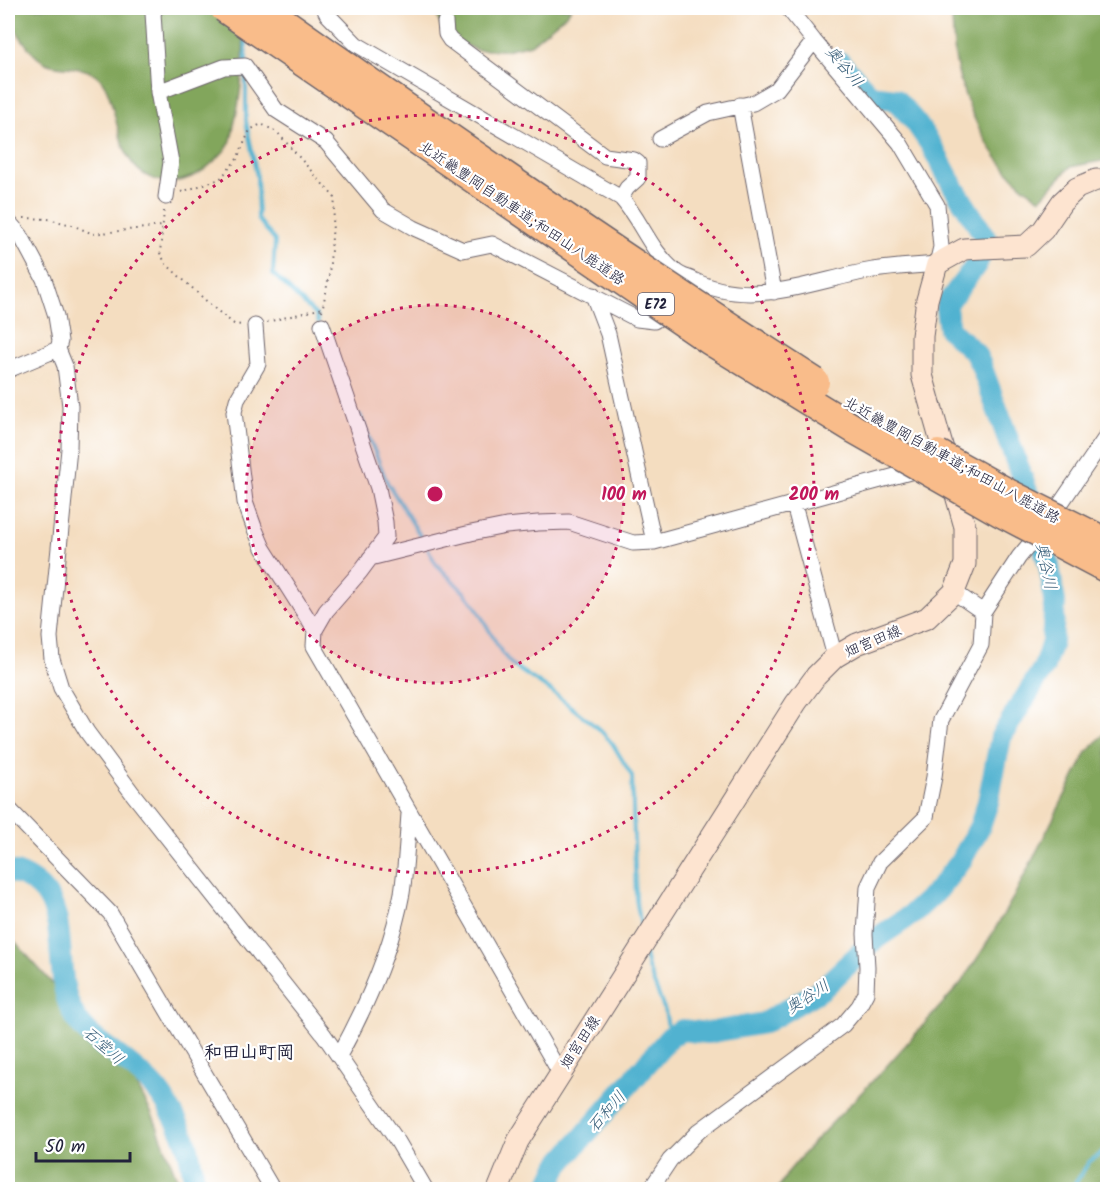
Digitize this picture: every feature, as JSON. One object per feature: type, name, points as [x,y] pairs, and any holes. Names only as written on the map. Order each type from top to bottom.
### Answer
[{"type":"highway","name":"北近畿豊岡自動車道;和田山八鹿道路","points":[[224,8],[709,340],[854,429],[971,496],[1107,569]]},
{"type":"highway","name":"北近畿豊岡自動車道;和田山八鹿道路","points":[[264,8],[708,313],[867,416],[1008,493],[1107,543]]},
{"type":"main road","points":[[937,264],[964,249],[1026,246],[1043,230],[1062,202],[1077,188],[1096,180],[1107,180]]},
{"type":"main road","name":"畑宮田線","points":[[498,1190],[518,1141],[560,1073],[816,676],[835,657],[857,644],[927,618],[954,592],[965,564],[965,527],[922,375],[924,318],[937,264]]},
{"type":"street","points":[[156,8],[153,13],[158,92],[171,162],[166,197]]},
{"type":"street","points":[[324,8],[356,44],[621,198],[630,208],[655,250],[675,272],[707,287],[735,294],[774,292],[874,270],[937,264],[941,247],[937,205],[900,143],[788,8]]},
{"type":"street","points":[[445,22],[446,34],[450,40],[605,156],[633,160],[638,163],[638,178],[627,188],[621,198]]},
{"type":"street","points":[[660,138],[708,113],[753,103],[777,89],[814,42]]},
{"type":"street","points":[[158,92],[224,67],[245,66],[276,110],[326,142],[383,210],[414,228],[463,250],[492,244],[637,319],[654,321],[707,287]]},
{"type":"street","points":[[740,105],[774,292]]},
{"type":"street","points":[[13,220],[44,279],[56,316],[60,341],[58,349],[65,366],[70,406],[69,449],[50,637],[52,659],[61,688],[87,732],[133,794],[339,1056],[398,1142],[426,1190]]},
{"type":"street","points":[[593,295],[608,334],[654,542]]},
{"type":"street","points":[[322,325],[378,488],[386,522],[386,537],[326,611],[315,630],[314,646],[560,1073]]},
{"type":"street","points":[[255,326],[258,364],[237,400],[234,412],[245,502],[263,548],[315,630]]},
{"type":"street","points":[[8,370],[58,349]]},
{"type":"street","points":[[650,1190],[670,1160],[699,1131],[843,1025],[859,1006],[866,993],[868,887],[880,861],[926,817],[941,720],[981,645],[983,612],[1019,557],[1048,522],[1107,434]]},
{"type":"street","points":[[370,558],[471,533],[538,523],[569,522],[633,543],[654,542],[947,461]]},
{"type":"street","points":[[794,505],[835,657]]},
{"type":"street","points":[[954,592],[983,612]]},
{"type":"street","points":[[8,808],[110,913],[273,1190]]},
{"type":"street","points":[[339,1056],[358,1020],[392,933],[402,892],[409,814]]},
{"type":"path","points":[[13,220],[48,219],[72,225],[93,234],[162,226],[160,253],[166,264],[234,324],[255,326],[322,308],[328,276],[335,198],[277,132],[261,124],[250,130],[237,159],[220,178],[166,197]]},
{"type":"green space","points":[[8,8],[245,8],[241,82],[230,143],[210,165],[186,179],[165,181],[154,179],[140,171],[130,159],[123,145],[110,97],[104,84],[90,71],[50,65],[37,57],[13,26]]},
{"type":"green space","points":[[432,8],[571,8],[531,44],[505,50],[477,50],[459,42],[443,29]]},
{"type":"green space","points":[[951,8],[1107,8],[1107,160],[1070,167],[1040,199],[1020,184],[996,156],[971,111],[956,63]]},
{"type":"green space","points":[[1107,731],[1107,1173],[1092,1190],[778,1189],[788,1172],[809,1147],[884,1069],[961,983],[1013,898],[1087,752]]},
{"type":"green space","points":[[8,934],[128,1068],[154,1118],[181,1189],[8,1189]]},
{"type":"waterway","points":[[246,38],[246,64]]},
{"type":"waterway","name":"奥谷川","points":[[547,1190],[558,1166],[670,1037],[682,1030],[707,1033],[764,1023],[822,989],[874,940],[911,915],[938,890],[962,859],[980,826],[988,802],[1001,737],[1044,667],[1052,642],[1055,602],[1049,566],[1031,502],[981,365],[975,353],[949,329],[946,308],[976,265],[987,240],[916,123],[895,99],[871,96],[841,63]]},
{"type":"waterway","points":[[246,77],[246,121],[257,177],[258,219],[275,241],[273,274],[316,315],[318,322]]},
{"type":"waterway","points":[[360,415],[387,482],[423,540]]},
{"type":"waterway","points":[[428,549],[436,564],[476,607],[502,653],[512,665],[551,691],[599,729],[612,743],[632,776],[636,899],[642,932]]},
{"type":"waterway","name":"石堂川","points":[[8,871],[31,880],[46,894],[59,930],[62,973],[73,1013],[89,1033],[142,1075],[163,1098],[185,1138],[196,1190]]},
{"type":"waterway","points":[[645,954],[648,968],[665,1011],[670,1037]]},
{"type":"waterway","points":[[1071,1190],[1089,1162],[1108,1148]]},
{"type":"district","name":"和田山町岡","points":[[249,1052]]},
{"type":"water label","name":"石和川","points":[[606,1111]]}]
